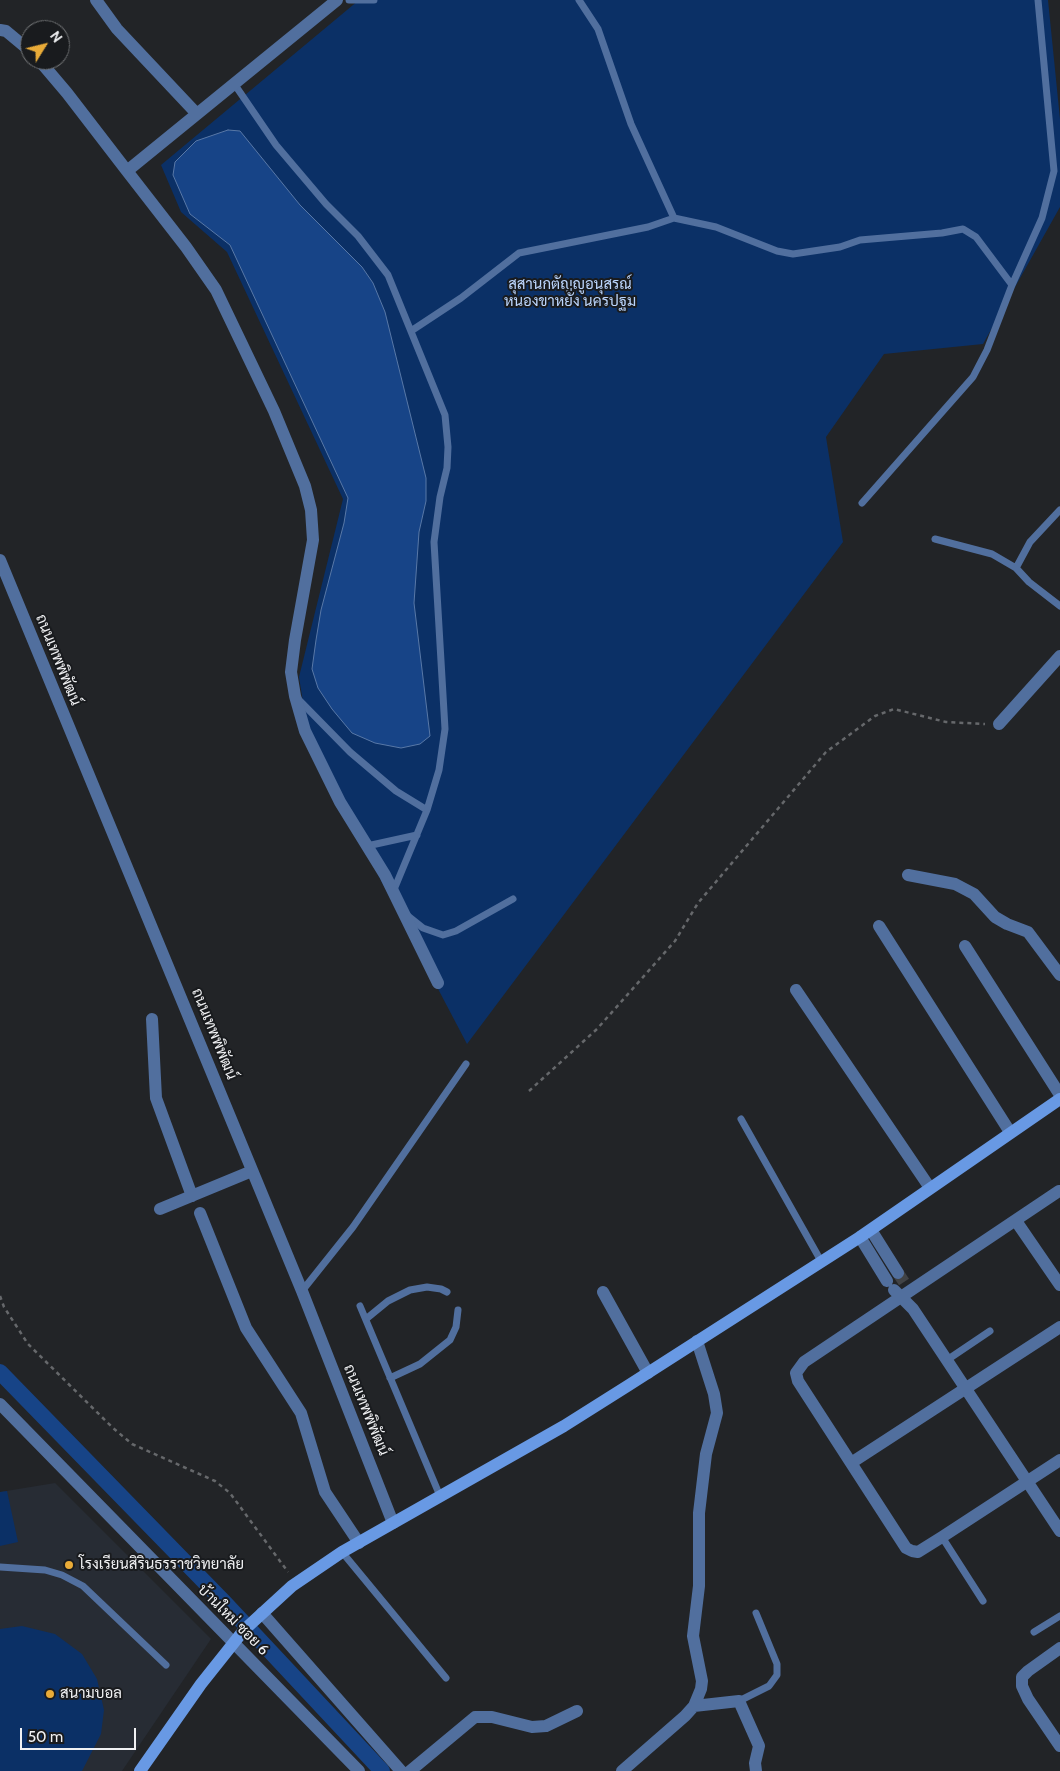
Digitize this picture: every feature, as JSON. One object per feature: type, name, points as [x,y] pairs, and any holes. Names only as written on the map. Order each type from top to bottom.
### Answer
[{"type":"main road","points":[[140,1771],[201,1684],[233,1643],[258,1616],[297,1583],[342,1552],[564,1426],[648,1373],[872,1230],[1010,1132],[1060,1099]]},
{"type":"street","points":[[96,0],[118,29],[197,114]]},
{"type":"street","points":[[127,171],[338,0]]},
{"type":"street","points":[[0,30],[6,31],[20,43]]},
{"type":"street","points":[[47,70],[186,247],[216,290],[274,411],[306,486],[311,510],[313,540],[291,672],[295,696],[305,731],[340,802],[393,892],[438,983]]},
{"type":"street","name":"ถนนเทพพิพัฒน์","points":[[0,560],[302,1291],[394,1523]]},
{"type":"street","points":[[999,724],[1060,656]]},
{"type":"street","points":[[908,875],[955,884],[974,894],[995,917],[1028,932],[1060,975]]},
{"type":"street","points":[[879,926],[1010,1132]]},
{"type":"street","points":[[965,946],[1060,1095]]},
{"type":"street","points":[[796,990],[930,1188]]},
{"type":"street","points":[[152,1019],[156,1098],[192,1196]]},
{"type":"street","points":[[160,1209],[252,1171]]},
{"type":"street","points":[[1059,1191],[1016,1221],[899,1286],[804,1362],[796,1374],[798,1381],[906,1548],[918,1552],[1060,1460]]},
{"type":"street","points":[[200,1213],[246,1328],[301,1413],[325,1492],[359,1543]]},
{"type":"street","points":[[1016,1221],[1060,1285]]},
{"type":"street","points":[[872,1230],[899,1286],[913,1309],[1060,1531]]},
{"type":"street","points":[[860,1237],[899,1286]]},
{"type":"street","points":[[602,1292],[648,1373]]},
{"type":"street","points":[[851,1463],[1060,1327]]},
{"type":"street","points":[[622,1771],[685,1716],[694,1706],[701,1689],[702,1680],[693,1636],[699,1586],[698,1513],[706,1454],[717,1412],[714,1394],[697,1341]]},
{"type":"street","name":"บ้านใหม่ ซอย 6","points":[[0,1404],[359,1771]]},
{"type":"street","points":[[258,1616],[401,1771]]},
{"type":"street","points":[[1060,1648],[1022,1677],[1022,1686],[1028,1699],[1060,1746]]},
{"type":"street","points":[[694,1706],[739,1701],[759,1746],[755,1763],[756,1771]]},
{"type":"street","points":[[410,1771],[475,1717],[492,1717],[532,1727],[546,1726],[577,1711]]},
{"type":"lane","points":[[349,0],[374,0]]},
{"type":"lane","points":[[580,0],[598,28],[631,124],[674,218]]},
{"type":"lane","points":[[862,503],[973,377],[987,350],[1012,286],[1042,218],[1054,171],[1038,0]]},
{"type":"lane","points":[[235,85],[276,145],[326,204],[358,236],[388,275],[445,414],[448,447],[447,468],[440,497],[434,542],[444,729],[438,770],[427,810],[393,892]]},
{"type":"lane","points":[[411,331],[461,298],[519,253],[648,227],[674,218],[716,227],[777,251],[793,254],[840,247],[860,240],[942,233],[963,228],[976,237],[1012,286]]},
{"type":"lane","points":[[1016,568],[1030,542],[1060,510]]},
{"type":"lane","points":[[935,539],[992,554],[1016,568],[1029,582],[1060,606]]},
{"type":"lane","points":[[295,696],[350,752],[396,791],[427,810]]},
{"type":"lane","points":[[367,846],[417,834]]},
{"type":"lane","points":[[400,909],[423,928],[443,935],[456,931],[513,899]]},
{"type":"lane","points":[[302,1291],[353,1227],[466,1064]]},
{"type":"lane","points":[[741,1119],[822,1261]]},
{"type":"lane","points":[[366,1319],[388,1301],[410,1290],[427,1287],[441,1288],[447,1292]]},
{"type":"lane","points":[[360,1306],[440,1496]]},
{"type":"lane","points":[[390,1378],[420,1364],[450,1340],[456,1327],[458,1310]]},
{"type":"lane","points":[[947,1360],[990,1331]]},
{"type":"lane","points":[[942,1537],[983,1601]]},
{"type":"lane","points":[[342,1552],[446,1678]]},
{"type":"lane","points":[[0,1567],[45,1570],[62,1575],[83,1586],[166,1665]]},
{"type":"lane","points":[[739,1701],[770,1686],[778,1675],[777,1664],[756,1613]]},
{"type":"lane","points":[[1034,1632],[1060,1616]]},
{"type":"path","points":[[528,1091],[597,1029],[669,948],[698,902],[826,752],[875,716],[894,709],[946,722],[999,724]]},
{"type":"path","points":[[0,1296],[4,1307],[28,1344],[132,1444],[215,1480],[230,1494],[297,1583]]},
{"type":"shaded area","points":[[228,130],[240,131],[300,205],[362,267],[373,283],[385,312],[426,478],[426,501],[419,532],[414,603],[430,736],[420,744],[401,748],[375,743],[352,733],[318,688],[312,669],[321,610],[344,523],[348,498],[230,245],[190,214],[173,175],[175,162],[196,141]]},
{"type":"shaded area","name":"โรงเรียนสิรินธรราชวิทยาลัย","points":[[55,1483],[211,1639],[122,1771],[0,1771],[0,1492]]},
{"type":"green space","name":"สุสานกตัญญูอนุสรณ์ หนองขาหยั่ง นครปฐม","points":[[359,0],[1048,0],[1060,119],[1060,207],[983,344],[884,354],[826,437],[843,542],[467,1044],[335,793],[307,727],[299,677],[343,499],[227,252],[181,212],[161,165]]},
{"type":"green space","points":[[7,1491],[18,1542],[0,1546],[0,1492]]},
{"type":"green space","name":"สนามบอล","points":[[22,1626],[55,1634],[82,1654],[97,1679],[104,1710],[101,1734],[82,1771],[0,1771],[0,1629]]},
{"type":"waterway","points":[[0,1372],[225,1603],[382,1771]]},
{"type":"tunnel","points":[[898,1273],[904,1282]]},
{"type":"place","name":"โรงเรียนสิรินธรราชวิทยาลัย","points":[[69,1565]]},
{"type":"place","name":"สนามบอล","points":[[50,1694]]}]
